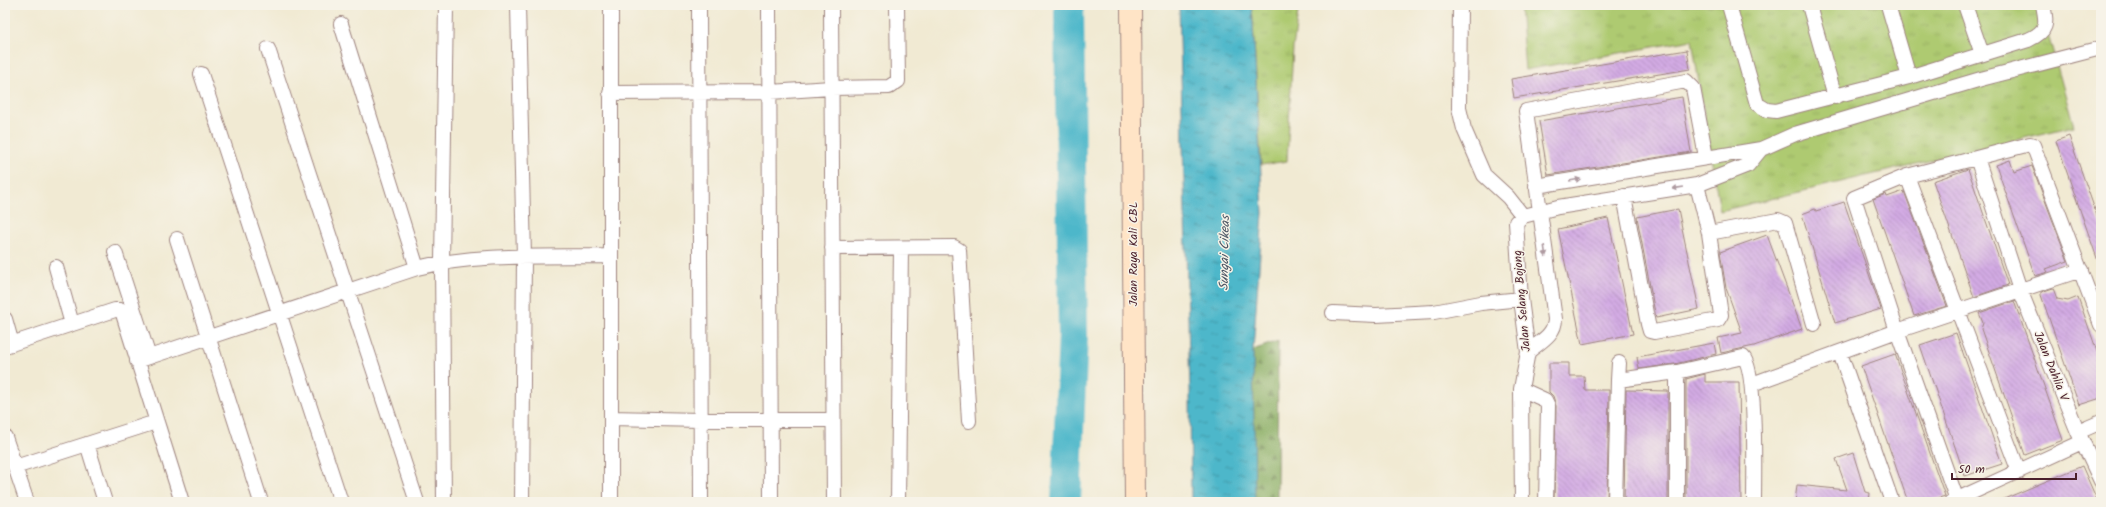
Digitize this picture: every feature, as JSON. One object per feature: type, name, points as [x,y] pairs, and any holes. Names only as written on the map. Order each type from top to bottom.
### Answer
[{"type":"main road","name":"Jalan Raya Kali CBL","points":[[1131,5],[1135,502]]},
{"type":"street","points":[[444,502],[442,262],[446,5]]},
{"type":"street","points":[[518,5],[524,258],[522,502]]},
{"type":"street","points":[[611,5],[611,502]]},
{"type":"street","points":[[699,5],[701,502]]},
{"type":"street","points":[[769,5],[771,502]]},
{"type":"street","points":[[831,5],[832,420],[834,502]]},
{"type":"street","points":[[610,93],[770,92],[831,88],[889,88],[897,83],[899,76],[897,5]]},
{"type":"street","points":[[1460,5],[1459,108],[1464,129],[1484,175],[1508,197],[1523,216],[1539,209],[1697,185],[1748,165],[1761,149]]},
{"type":"street","points":[[1729,5],[1758,104],[1761,107],[1776,111],[1909,77],[2038,36],[2044,30],[2046,21],[2043,5]]},
{"type":"street","points":[[1809,5],[1835,97]]},
{"type":"street","points":[[1888,5],[1909,77]]},
{"type":"street","points":[[1965,5],[1982,54]]},
{"type":"street","points":[[341,24],[417,268]]},
{"type":"street","points":[[1536,189],[1706,157],[1761,149],[1795,134],[1981,80],[2101,48]]},
{"type":"street","points":[[268,49],[417,502]]},
{"type":"street","points":[[201,74],[341,502]]},
{"type":"street","points":[[1528,352],[1552,332],[1555,327],[1526,111],[1686,81],[1693,88],[1706,157]]},
{"type":"street","points":[[2101,325],[2033,145],[2030,144],[1907,176],[1856,196],[1853,200],[1954,501],[2019,472],[2080,437],[2101,422]]},
{"type":"street","points":[[1720,155],[1726,165],[1720,176]]},
{"type":"street","name":"Jalan Dahlia V","points":[[1977,158],[2020,290],[2080,437],[2101,481]]},
{"type":"street","points":[[1907,176],[2019,472]]},
{"type":"street","points":[[1624,196],[1650,331],[1654,332],[1720,318],[1709,233],[1697,185]]},
{"type":"street","name":"Jalan Selang Bojong","points":[[1522,502],[1521,389],[1528,352],[1521,299],[1515,225],[1516,222],[1523,216]]},
{"type":"street","points":[[1709,233],[1778,220],[1783,221],[1785,223],[1814,324]]},
{"type":"street","points":[[177,239],[261,502]]},
{"type":"street","points":[[832,248],[956,247],[960,253],[969,421]]},
{"type":"street","points":[[898,502],[901,248]]},
{"type":"street","points":[[115,252],[143,359],[156,422],[182,502]]},
{"type":"street","points":[[143,359],[417,268],[442,262],[611,256]]},
{"type":"street","points":[[56,267],[72,324]]},
{"type":"street","points":[[1752,384],[1897,331],[2081,270]]},
{"type":"street","points":[[1333,314],[1376,315],[1434,312],[1481,303],[1521,299]]},
{"type":"street","points":[[5,319],[9,345],[115,310],[120,310],[143,359]]},
{"type":"street","points":[[1840,353],[1892,502]]},
{"type":"street","points":[[1618,380],[1677,372],[1744,357],[1748,363],[1752,384],[1754,502]]},
{"type":"street","points":[[1615,502],[1619,363]]},
{"type":"street","points":[[1677,372],[1677,502]]},
{"type":"street","points":[[1521,389],[1546,400],[1548,406],[1546,502]]},
{"type":"street","points":[[611,418],[832,420]]},
{"type":"street","points":[[15,467],[156,422]]},
{"type":"street","points":[[5,437],[26,502]]},
{"type":"street","points":[[87,444],[105,502]]},
{"type":"green space","points":[[1252,5],[1299,5],[1293,48],[1287,161],[1261,165]]},
{"type":"green space","points":[[1520,5],[2053,5],[2041,9],[2074,126],[1720,211],[1692,40],[1525,70]]},
{"type":"green space","points":[[1278,341],[1277,502],[1254,502],[1253,350]]},
{"type":"water","name":"Sungai Cikeas","points":[[1179,5],[1252,5],[1263,213],[1253,350],[1255,502],[1191,502],[1190,391]]},
{"type":"building","points":[[1687,50],[1690,69],[1514,98],[1511,79]]},
{"type":"building","points":[[1682,97],[1691,152],[1548,175],[1539,121]]},
{"type":"building","points":[[2069,136],[2101,227],[2101,263],[2099,264],[2056,141]]},
{"type":"building","points":[[2010,160],[2014,172],[2032,166],[2068,261],[2046,269],[2048,272],[2035,276],[1996,165]]},
{"type":"building","points":[[1968,169],[2008,285],[1974,297],[1933,181]]},
{"type":"building","points":[[1904,191],[1947,306],[1914,316],[1873,199],[1886,194],[1887,197]]},
{"type":"building","points":[[1844,202],[1881,309],[1835,323],[1802,214],[1815,209],[1816,211]]},
{"type":"building","points":[[1678,209],[1699,309],[1656,318],[1637,217]]},
{"type":"building","points":[[1608,218],[1633,334],[1582,344],[1558,229]]},
{"type":"building","points":[[1767,235],[1802,329],[1754,346],[1721,353],[1718,338],[1742,333],[1726,288],[1720,252]]},
{"type":"building","points":[[2053,288],[2057,299],[2068,301],[2078,297],[2101,363],[2101,398],[2079,405],[2041,295],[2041,292]]},
{"type":"building","points":[[2014,301],[2063,440],[2025,455],[1981,329],[1983,323],[1979,313]]},
{"type":"building","points":[[1956,333],[2002,464],[1965,476],[1920,345]]},
{"type":"building","points":[[1714,343],[1716,354],[1675,364],[1639,369],[1637,357]]},
{"type":"building","points":[[1895,354],[1945,496],[1927,502],[1908,502],[1861,366]]},
{"type":"building","points":[[1549,363],[1569,363],[1569,376],[1584,376],[1585,390],[1609,390],[1607,502],[1554,502],[1556,406],[1553,396],[1549,392]]},
{"type":"building","points":[[1705,374],[1705,382],[1739,382],[1741,502],[1686,502],[1686,379]]},
{"type":"building","points":[[1626,390],[1668,391],[1668,502],[1624,502]]},
{"type":"building","points":[[1853,453],[1865,492],[1870,493],[1869,502],[1795,502],[1797,485],[1847,490],[1836,459]]},
{"type":"building","points":[[2082,466],[2098,502],[1997,502]]},
{"type":"waterway","points":[[1066,502],[1073,334],[1069,5]]}]
